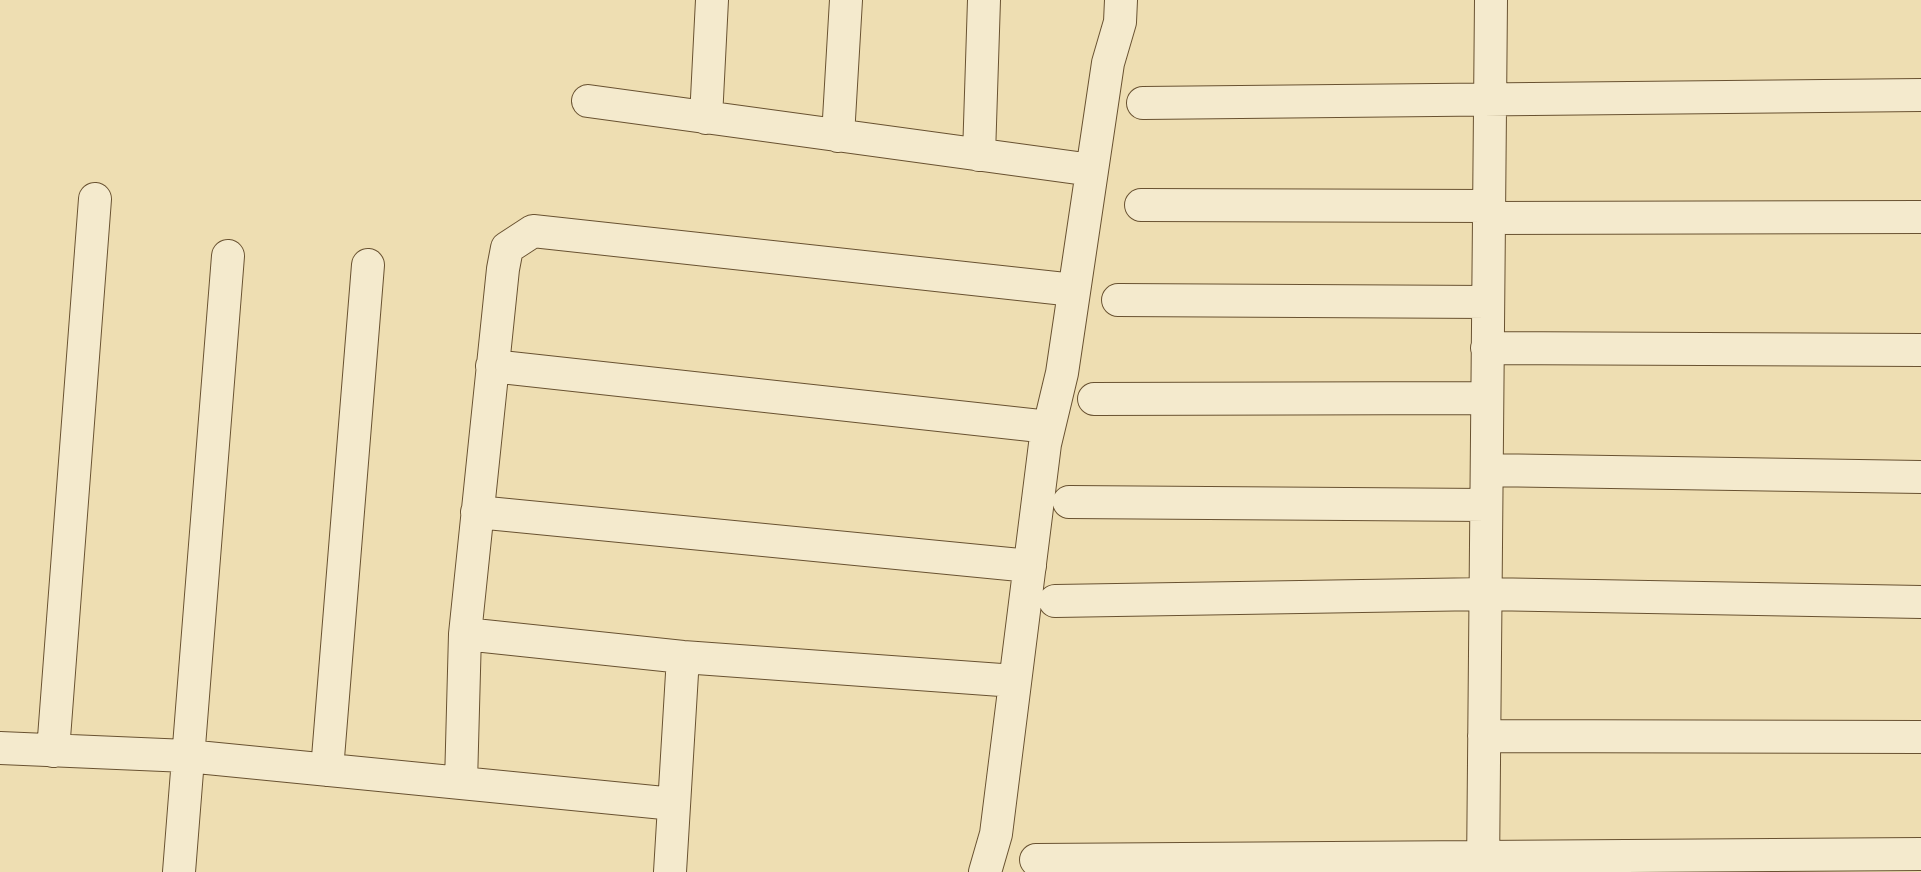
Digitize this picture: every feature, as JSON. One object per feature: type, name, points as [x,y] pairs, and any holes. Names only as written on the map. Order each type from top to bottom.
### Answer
[{"type":"street","points":[[705,118],[712,0]]},
{"type":"street","points":[[838,136],[846,0]]},
{"type":"street","points":[[979,155],[984,0]]},
{"type":"street","points":[[985,872],[996,834],[1048,427],[1062,373],[1108,63],[1120,22],[1121,0]]},
{"type":"street","points":[[1483,864],[1491,0]]},
{"type":"street","points":[[1143,103],[1921,95]]},
{"type":"street","points":[[588,101],[1092,170]]},
{"type":"street","points":[[53,751],[95,199]]},
{"type":"street","points":[[1141,205],[1921,217]]},
{"type":"street","points":[[461,783],[465,634],[502,269],[507,248],[533,231],[1074,290]]},
{"type":"street","points":[[179,872],[228,256]]},
{"type":"street","points":[[327,770],[368,265]]},
{"type":"street","points":[[1118,300],[1488,302]]},
{"type":"street","points":[[1488,348],[1921,350]]},
{"type":"street","points":[[492,366],[1048,427]]},
{"type":"street","points":[[1094,399],[1487,398]]},
{"type":"street","points":[[1487,470],[1921,477]]},
{"type":"street","points":[[1069,502],[1486,505]]},
{"type":"street","points":[[477,512],[1030,566]]},
{"type":"street","points":[[1055,601],[1485,594],[1921,602]]},
{"type":"street","points":[[465,634],[683,657],[1015,681]]},
{"type":"street","points":[[670,872],[683,657]]},
{"type":"street","points":[[1484,736],[1921,736]]},
{"type":"street","points":[[0,748],[187,756],[674,804]]},
{"type":"street","points":[[1036,860],[1483,864],[1921,854]]}]
